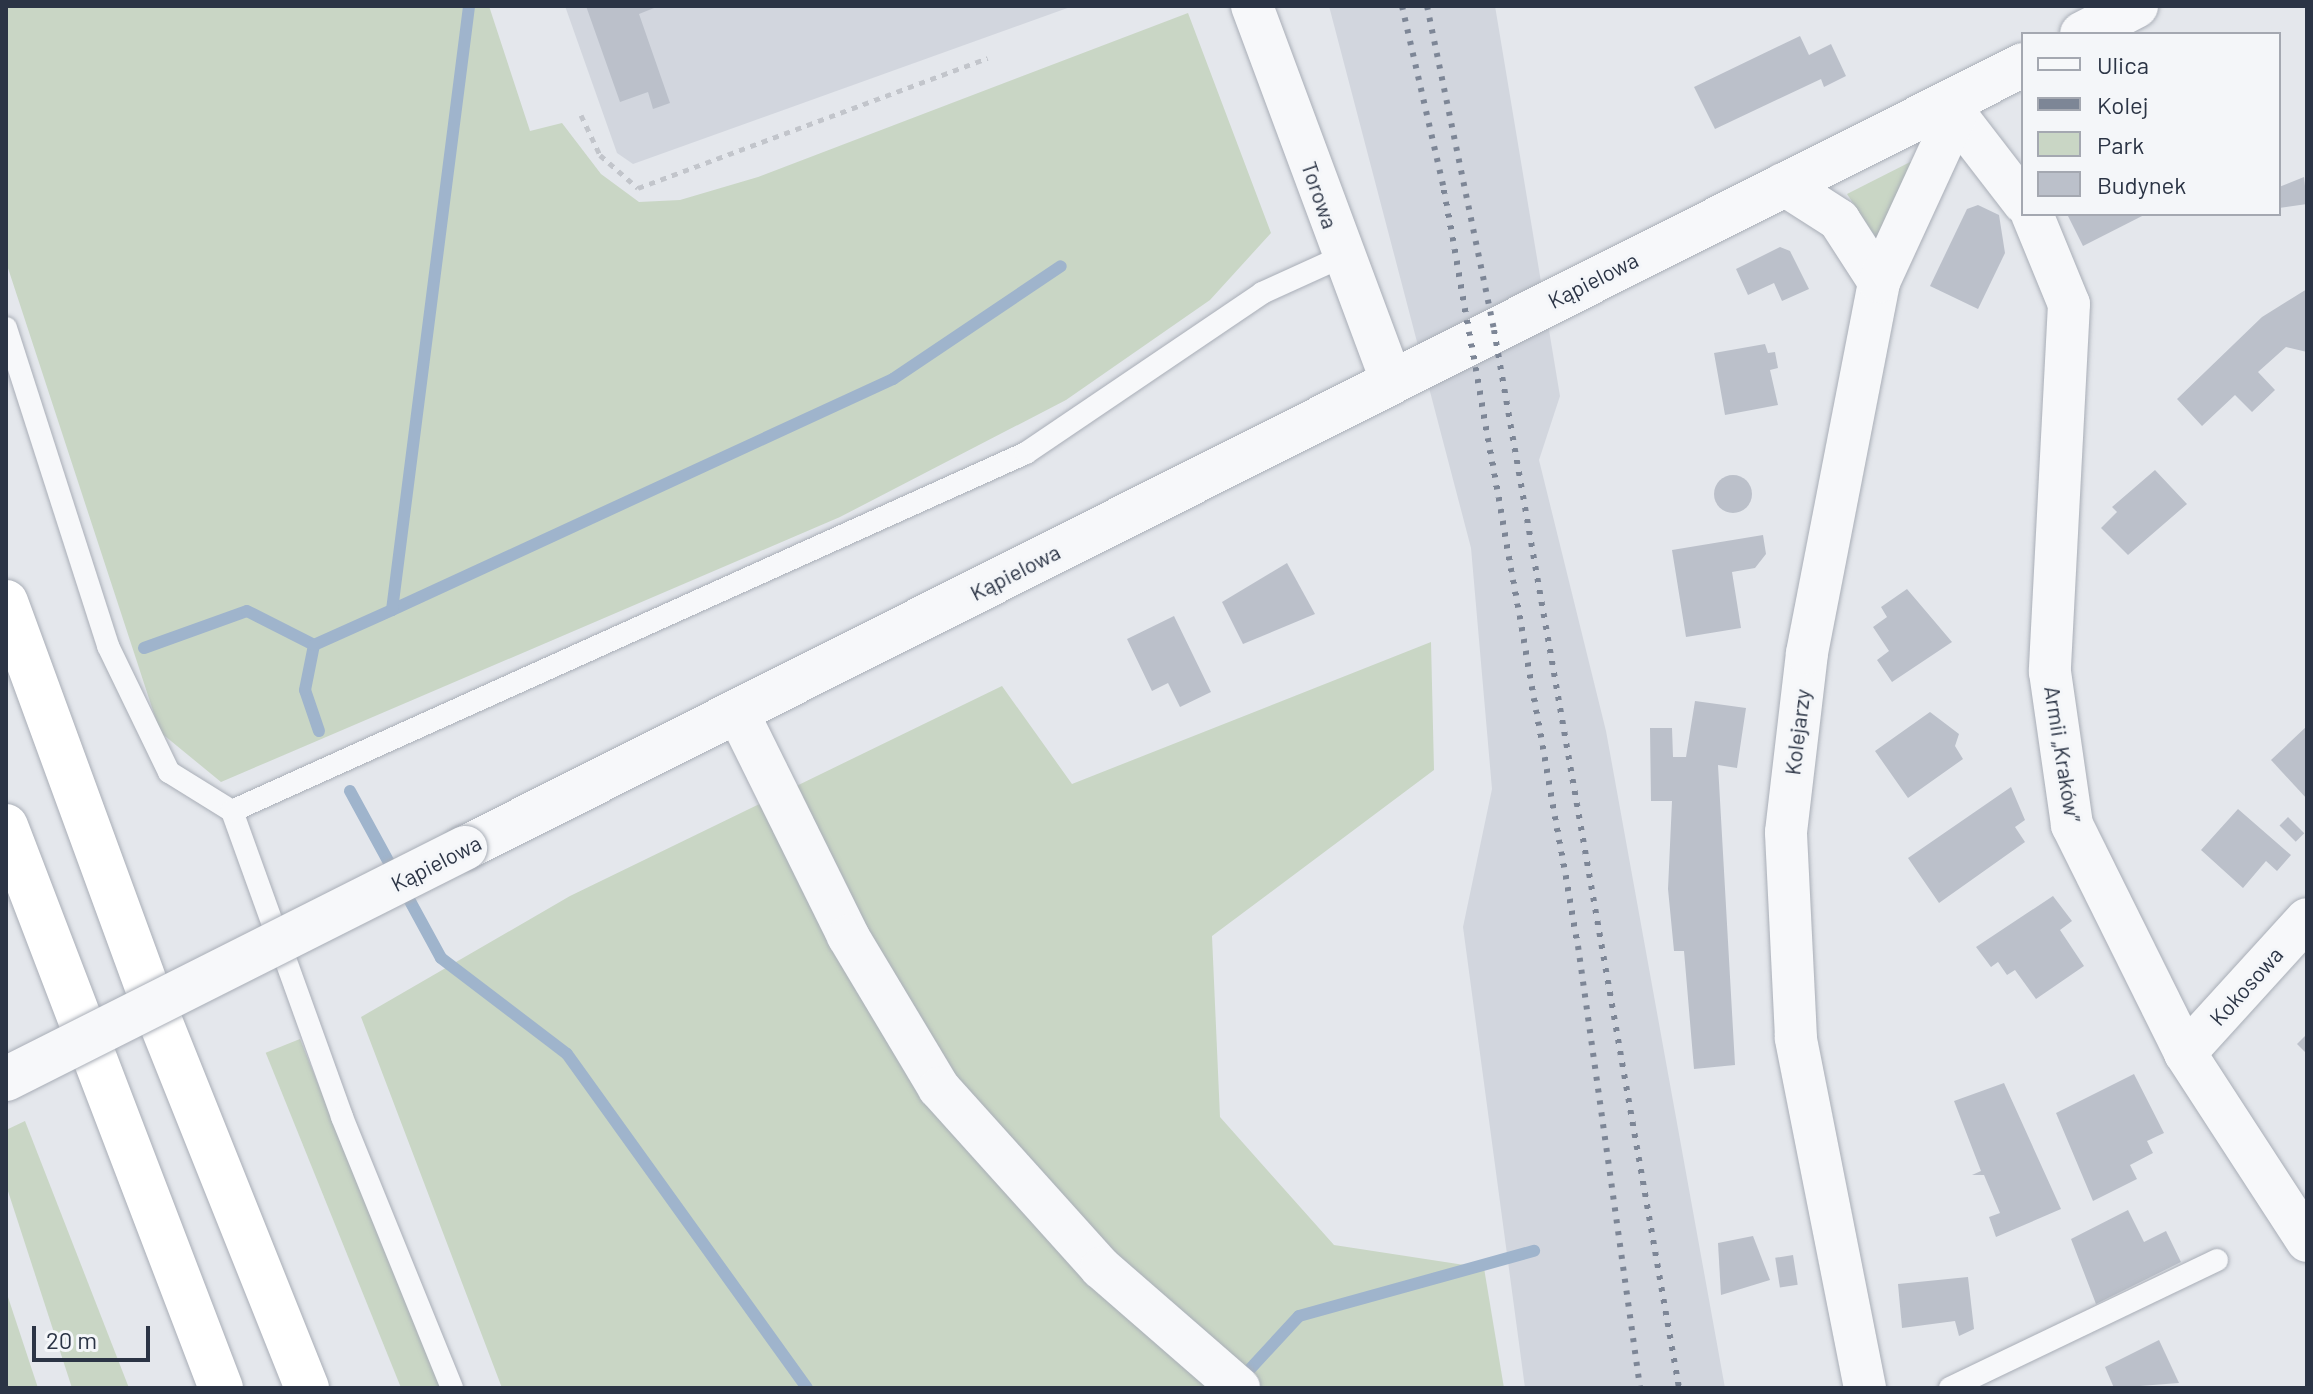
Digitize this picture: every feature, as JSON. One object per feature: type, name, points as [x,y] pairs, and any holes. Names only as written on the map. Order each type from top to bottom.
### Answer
[{"type":"highway","points":[[6,602],[151,998],[307,1388]]},
{"type":"highway","points":[[6,826],[221,1388]]},
{"type":"street","name":"Torowa","points":[[1252,6],[1341,257],[1392,383]]},
{"type":"street","points":[[2086,32],[2136,6]]},
{"type":"street","name":"Kąpielowa","points":[[6,1079],[1783,184],[1961,105],[2021,66]]},
{"type":"street","points":[[1961,105],[2021,199]]},
{"type":"street","name":"Kolejarzy","points":[[1865,1388],[1796,1038],[1785,902],[1807,653],[1879,282],[1961,105]]},
{"type":"street","points":[[1783,184],[1839,220],[1879,282]]},
{"type":"street","name":"Armii „Kraków”","points":[[2033,216],[2069,304],[2050,672],[2072,825],[2185,1053],[2307,1241]]},
{"type":"street","points":[[737,711],[848,936],[939,1088],[1101,1268],[1227,1378]]},
{"type":"street","name":"Kokosowa","points":[[2185,1053],[2307,919]]},
{"type":"lane","points":[[232,811],[1015,458],[1262,293],[1341,257]]},
{"type":"lane","points":[[6,328],[108,646],[169,772],[232,811],[342,1117],[452,1388]]},
{"type":"lane","points":[[1950,1388],[2217,1260]]},
{"type":"path","points":[[581,115],[600,155],[638,188],[988,58]]},
{"type":"shaded area","points":[[565,6],[1073,6],[633,164],[617,153]]},
{"type":"shaded area","points":[[1329,6],[1495,6],[1560,396],[1539,460],[1606,731],[1725,1388],[1525,1388],[1463,927],[1492,789],[1471,548]]},
{"type":"green space","points":[[6,6],[489,6],[530,131],[562,123],[601,174],[639,202],[680,200],[758,177],[1188,13],[1271,233],[1210,300],[1066,400],[840,517],[221,782],[160,732],[6,262]]},
{"type":"green space","points":[[1924,155],[1877,239],[1847,194]]},
{"type":"green space","points":[[1431,642],[1434,770],[1212,936],[1220,1117],[1334,1245],[1484,1268],[1504,1388],[502,1388],[361,1017],[570,896],[1002,686],[1072,784]]},
{"type":"green space","points":[[300,1039],[441,1388],[401,1388],[266,1053]]},
{"type":"green space","points":[[25,1121],[129,1388],[72,1388],[6,1185],[6,1130]]},
{"type":"green space","points":[[6,1291],[38,1388],[6,1388]]},
{"type":"building","points":[[586,6],[659,6],[639,14],[670,103],[653,109],[648,92],[620,102]]},
{"type":"building","points":[[1800,36],[1809,55],[1831,44],[1846,76],[1824,87],[1821,79],[1715,129],[1694,87]]},
{"type":"building","points":[[2304,177],[2307,204],[2281,208],[2281,186]]},
{"type":"building","points":[[1978,205],[1999,215],[2005,253],[1978,309],[1930,286],[1967,209]]},
{"type":"building","points":[[2068,216],[2142,216],[2083,246]]},
{"type":"building","points":[[1780,247],[1790,251],[1809,289],[1782,301],[1774,283],[1748,295],[1736,269]]},
{"type":"building","points":[[2307,289],[2307,352],[2286,347],[2258,372],[2275,390],[2252,412],[2235,395],[2202,426],[2177,399],[2262,317]]},
{"type":"building","points":[[1765,344],[1768,353],[1775,352],[1778,368],[1770,370],[1778,405],[1725,415],[1714,353]]},
{"type":"building","points":[[2155,470],[2187,504],[2128,555],[2101,528],[2117,512],[2112,507]]},
{"type":"building","points":[[1733,475],[1747,480],[1752,494],[1747,508],[1733,513],[1719,508],[1714,494],[1719,480]]},
{"type":"building","points":[[1763,535],[1766,554],[1755,568],[1732,572],[1741,628],[1686,637],[1672,550]]},
{"type":"building","points":[[1287,563],[1315,614],[1243,644],[1222,602]]},
{"type":"building","points":[[1907,589],[1952,642],[1892,682],[1877,660],[1889,651],[1873,627],[1887,617],[1881,607]]},
{"type":"building","points":[[1174,616],[1211,692],[1180,707],[1168,683],[1152,691],[1127,639]]},
{"type":"building","points":[[1695,701],[1746,708],[1737,768],[1718,765],[1735,1065],[1694,1069],[1684,951],[1674,951],[1668,889],[1672,801],[1651,801],[1650,728],[1672,728],[1673,757],[1686,757]]},
{"type":"building","points":[[1930,712],[1959,734],[1955,746],[1963,759],[1908,798],[1875,751]]},
{"type":"building","points":[[2307,726],[2307,799],[2271,760]]},
{"type":"building","points":[[2011,787],[2025,820],[2015,827],[2025,842],[1939,903],[1908,858]]},
{"type":"building","points":[[2238,809],[2291,855],[2277,871],[2266,861],[2243,888],[2201,850]]},
{"type":"building","points":[[2288,817],[2304,833],[2296,842],[2280,825]]},
{"type":"building","points":[[2053,896],[2072,921],[2060,930],[2084,966],[2036,999],[2015,970],[2007,975],[1998,962],[1991,967],[1976,947]]},
{"type":"building","points":[[2307,1034],[2307,1054],[2297,1044]]},
{"type":"building","points":[[2134,1074],[2164,1133],[2147,1141],[2153,1153],[2130,1165],[2137,1179],[2093,1201],[2056,1113]]},
{"type":"building","points":[[2004,1083],[2061,1209],[1996,1237],[1989,1217],[2000,1213],[1984,1175],[1972,1175],[1981,1171],[1954,1101]]},
{"type":"building","points":[[2128,1210],[2144,1242],[2166,1231],[2181,1262],[2096,1304],[2071,1239]]},
{"type":"building","points":[[1753,1236],[1770,1280],[1721,1295],[1718,1243]]},
{"type":"building","points":[[1793,1255],[1798,1285],[1780,1287],[1775,1258]]},
{"type":"building","points":[[1968,1277],[1974,1329],[1959,1336],[1955,1321],[1902,1328],[1898,1284]]},
{"type":"building","points":[[2159,1340],[2179,1383],[2114,1388],[2105,1367]]},
{"type":"waterway","points":[[319,731],[305,690],[314,645],[392,610],[469,6]]},
{"type":"waterway","points":[[392,610],[893,379],[1061,266]]},
{"type":"waterway","points":[[144,648],[247,611],[314,645]]},
{"type":"waterway","points":[[350,791],[441,958],[567,1054],[807,1388]]},
{"type":"waterway","points":[[1239,1381],[1299,1316],[1534,1251]]},
{"type":"railway","points":[[1402,6],[1444,190],[1578,946],[1640,1388]]},
{"type":"railway","points":[[1427,6],[1494,330],[1679,1388]]}]
